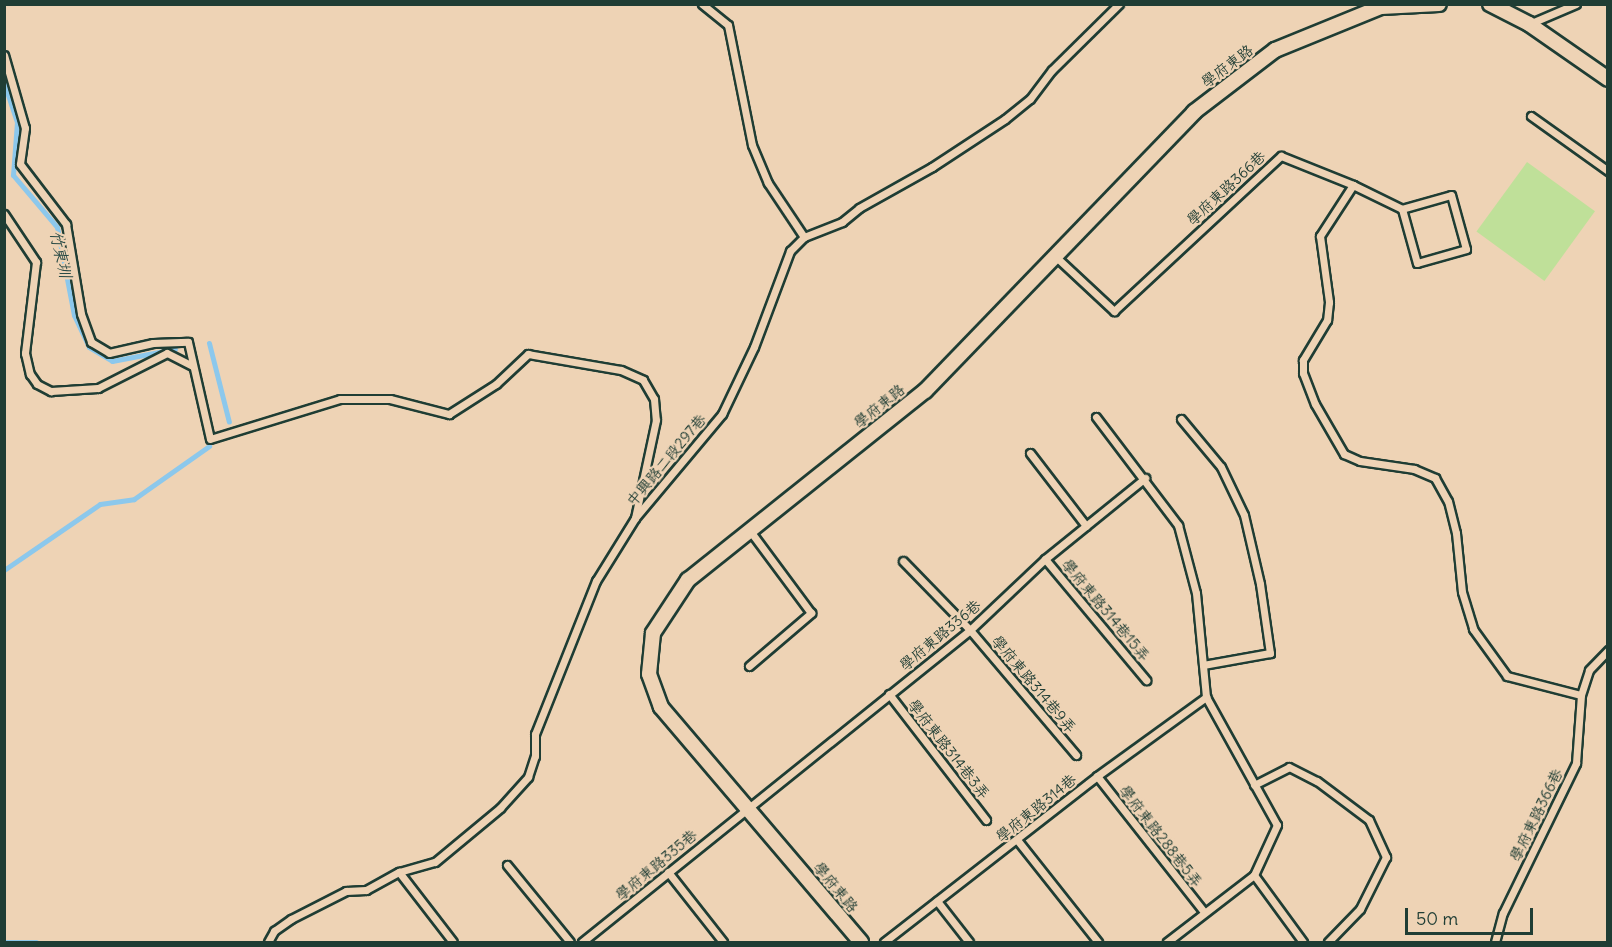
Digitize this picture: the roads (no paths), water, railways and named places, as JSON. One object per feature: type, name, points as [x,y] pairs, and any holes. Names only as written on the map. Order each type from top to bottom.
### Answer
[{"type":"street","name":"學府東路","points":[[861,942],[661,707],[649,674],[653,633],[688,580],[925,391],[1194,112],[1275,50],[1381,7],[1440,4]]},
{"type":"street","points":[[1490,4],[1529,24],[1608,79]]},
{"type":"lane","points":[[702,4],[728,25],[752,145],[768,183],[804,237],[842,222],[859,208],[932,167],[1005,118],[1030,99],[1052,70],[1119,4]]},
{"type":"lane","points":[[1529,24],[1576,4]]},
{"type":"lane","points":[[4,55],[25,128],[20,164],[66,224],[81,314],[91,342],[109,353],[153,343],[188,342],[210,439],[340,399],[390,399],[449,414],[496,384],[528,354],[621,370],[643,380],[654,399],[656,409],[634,518]]},
{"type":"lane","points":[[1531,116],[1608,171]]},
{"type":"lane","name":"學府東路366巷","points":[[1055,256],[1114,311],[1281,156],[1353,185]]},
{"type":"lane","points":[[1402,209],[1417,262],[1466,249],[1451,195],[1402,209],[1353,185],[1320,236],[1329,302],[1327,320],[1304,360],[1303,373],[1315,404],[1344,454],[1360,461],[1414,469],[1435,478],[1451,511],[1462,592],[1473,629],[1507,676],[1581,696]]},
{"type":"lane","points":[[4,214],[36,262],[25,353],[30,374],[37,384],[51,391],[98,388],[167,352],[193,366]]},
{"type":"lane","name":"中興路二段297巷","points":[[268,942],[274,931],[291,919],[346,891],[366,890],[399,872],[418,869],[451,852],[528,777],[535,756],[535,734],[578,621],[601,572],[634,518],[722,414],[754,347],[790,251],[804,237]]},
{"type":"lane","points":[[1096,417],[1145,478],[1178,525],[1196,593],[1206,697],[1277,825],[1254,875],[1204,912],[1172,941]]},
{"type":"lane","points":[[1181,419],[1221,467],[1244,515],[1260,584],[1270,653],[1203,665]]},
{"type":"lane","points":[[1030,453],[1086,526]]},
{"type":"lane","name":"學府東路336巷","points":[[746,807],[970,630],[1045,559],[1145,478]]},
{"type":"lane","points":[[749,666],[811,613],[750,531]]},
{"type":"lane","name":"學府東路314巷15弄","points":[[1045,559],[1146,680]]},
{"type":"lane","name":"學府東路314巷9弄","points":[[903,561],[970,630],[1076,755]]},
{"type":"lane","name":"學府東路366巷","points":[[1495,942],[1503,913],[1576,763],[1581,696],[1589,670],[1608,650]]},
{"type":"lane","name":"學府東路314巷3弄","points":[[889,694],[986,820]]},
{"type":"lane","name":"學府東路314巷","points":[[884,942],[1018,841],[1097,776],[1206,697]]},
{"type":"lane","points":[[1254,785],[1289,767],[1317,781],[1369,820],[1386,858],[1360,909],[1328,942]]},
{"type":"lane","name":"學府東路288巷5弄","points":[[1097,776],[1204,912]]},
{"type":"lane","name":"學府東路335巷","points":[[582,942],[746,807]]},
{"type":"lane","points":[[1018,841],[1098,942]]},
{"type":"lane","points":[[507,865],[570,942]]},
{"type":"lane","points":[[399,872],[453,942]]},
{"type":"lane","points":[[669,872],[723,942]]},
{"type":"lane","points":[[1254,875],[1303,942]]},
{"type":"lane","points":[[937,901],[969,942]]},
{"type":"waterway","name":"竹東圳","points":[[4,83],[17,122],[13,175],[57,227],[74,315],[89,347],[112,361],[175,349]]},
{"type":"waterway","name":"竹東圳","points":[[209,343],[229,422]]},
{"type":"waterway","name":"竹東圳","points":[[4,570],[100,504],[134,499],[209,446]]},
{"type":"waterway","name":"竹東圳","points":[[6,942],[36,942]]}]
